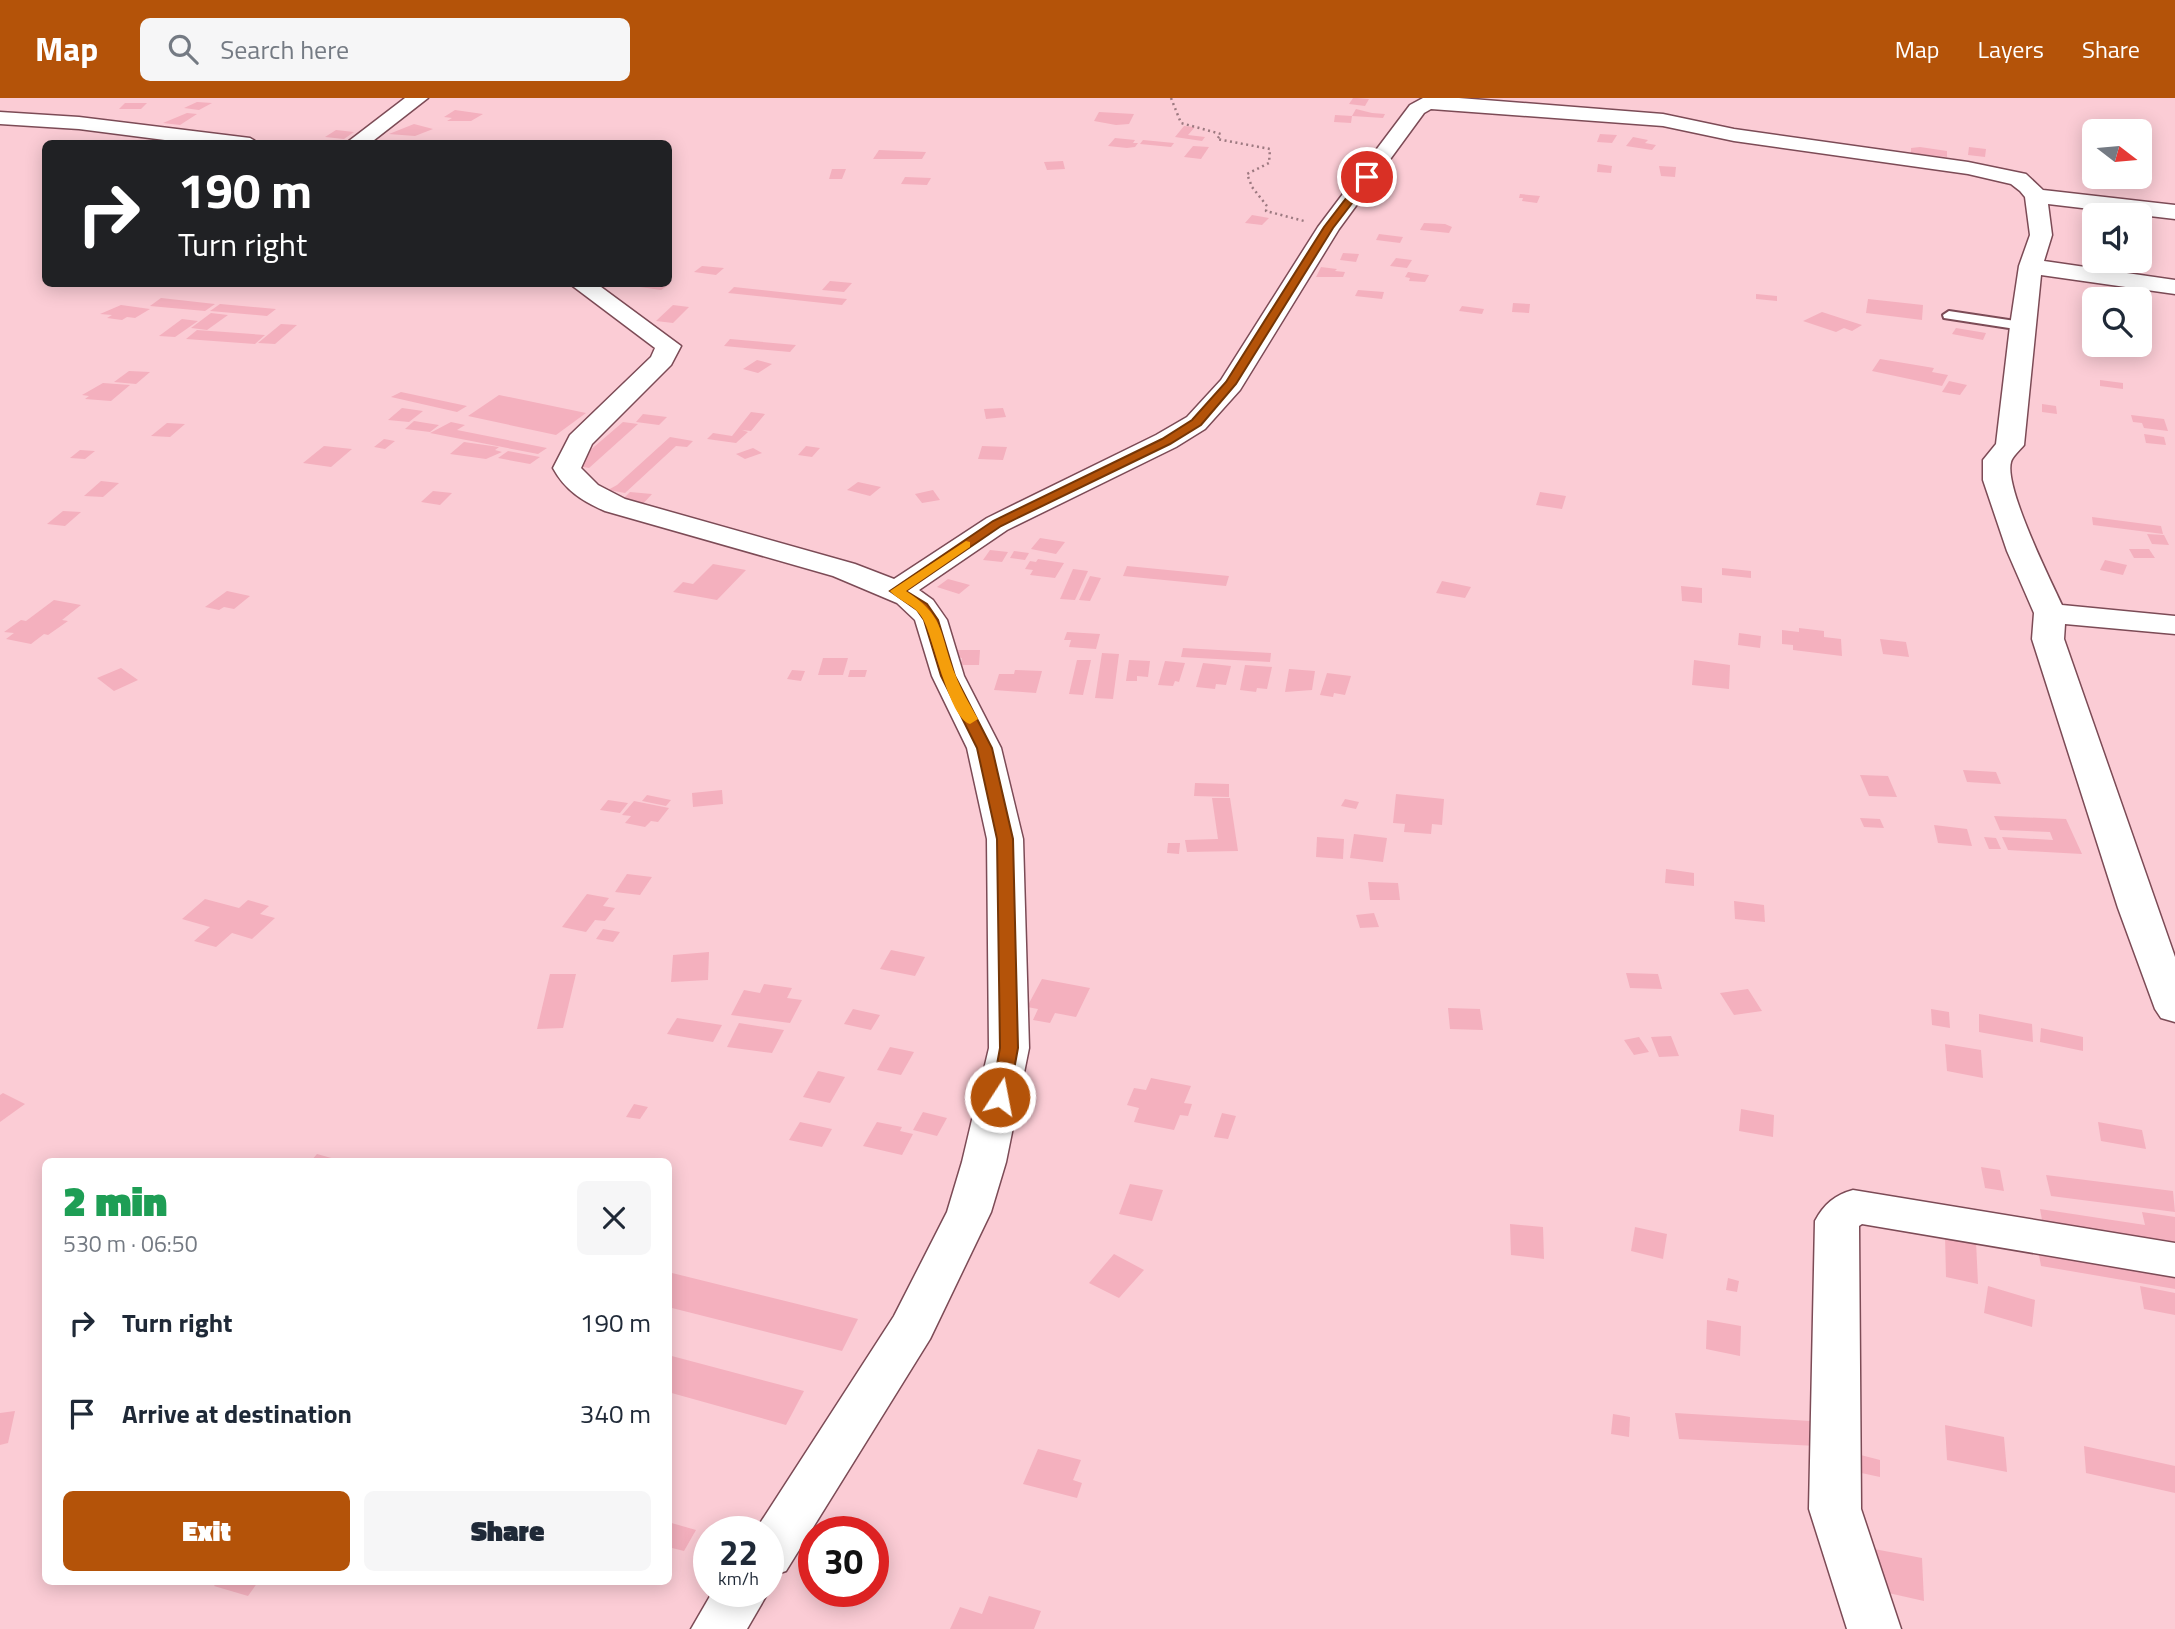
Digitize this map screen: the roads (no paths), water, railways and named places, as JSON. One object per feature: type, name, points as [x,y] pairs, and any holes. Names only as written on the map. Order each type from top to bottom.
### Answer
[{"type":"street","points":[[360,140],[418,98]]},
{"type":"street","points":[[897,591],[997,523],[1166,441],[1196,423],[1231,384],[1329,227],[1417,109],[1427,103],[1663,120],[1780,143],[1999,174],[2018,179],[2036,196],[2041,235],[2031,266],[2022,326],[2010,445],[1997,460],[1997,480],[2022,551],[2050,614],[2048,639],[2137,908],[2175,1009]]},
{"type":"street","points":[[0,118],[107,126],[218,140]]},
{"type":"street","points":[[2036,196],[2175,212]]},
{"type":"street","points":[[2031,266],[2175,287]]},
{"type":"street","points":[[587,287],[610,301],[667,346],[662,360],[579,441],[567,468],[571,476],[596,496],[615,505],[844,570],[897,591],[922,607],[931,620],[948,676],[984,748],[1005,839],[1009,1048],[984,1163],[969,1212],[913,1326],[784,1530]]},
{"type":"street","points":[[2050,614],[2175,625]]},
{"type":"street","points":[[1874,1629],[1835,1509],[1837,1221],[1853,1206],[2175,1260]]},
{"type":"street","points":[[718,1629],[732,1607]]},
{"type":"lane","points":[[1949,315],[2022,326]]}]
